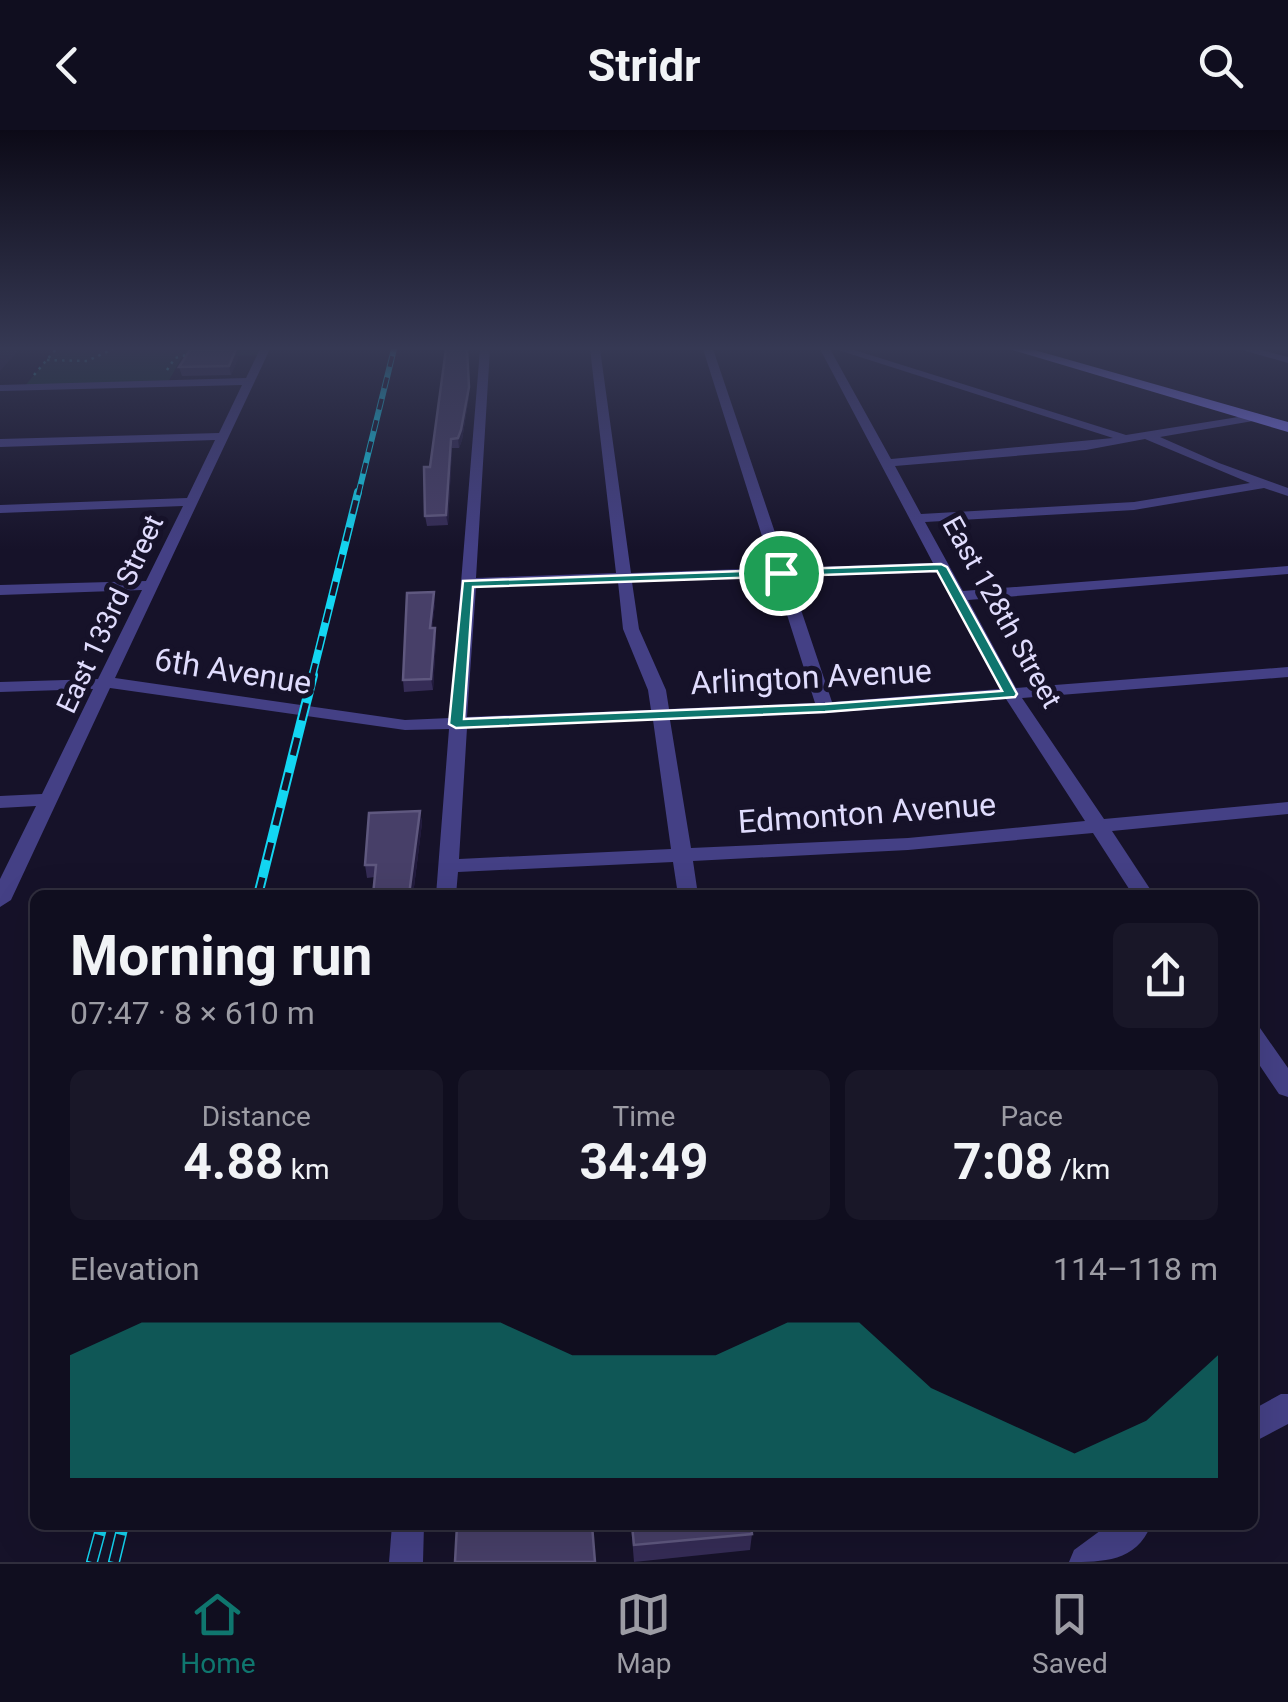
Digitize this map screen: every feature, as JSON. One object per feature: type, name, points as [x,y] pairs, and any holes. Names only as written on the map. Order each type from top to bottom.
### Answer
[{"type":"street","name":"East 133rd Street","points":[[0,900],[234,416]]},
{"type":"street","points":[[446,890],[480,416]]},
{"type":"street","points":[[604,416],[631,629],[658,690],[687,890]]},
{"type":"street","points":[[730,416],[825,708]]},
{"type":"street","name":"East 128th Street","points":[[861,416],[1010,694],[1141,890]]},
{"type":"street","points":[[1055,416],[1126,438]]},
{"type":"street","points":[[1249,416],[1288,427]]},
{"type":"street","points":[[886,463],[970,458],[1148,436],[1253,417]]},
{"type":"street","points":[[0,443],[224,436]]},
{"type":"street","points":[[1148,436],[1177,451],[1288,492]]},
{"type":"street","points":[[915,518],[1167,503],[1210,498],[1263,484]]},
{"type":"street","points":[[0,509],[192,502]]},
{"type":"street","points":[[467,583],[941,567]]},
{"type":"street","points":[[956,596],[1288,570]]},
{"type":"street","points":[[0,590],[151,585]]},
{"type":"street","name":"Arlington Avenue","points":[[456,724],[825,708],[1288,672]]},
{"type":"street","name":"6th Avenue","points":[[0,687],[106,683],[369,723],[456,724]]},
{"type":"street","points":[[0,802],[49,800]]},
{"type":"street","name":"Edmonton Avenue","points":[[448,866],[908,844],[1288,808]]},
{"type":"street","points":[[1265,1047],[1288,1087]]},
{"type":"street","points":[[1258,1424],[1288,1409]]},
{"type":"street","points":[[406,1562],[408,1530]]},
{"type":"street","points":[[1086,1562],[1128,1530]]},
{"type":"building","points":[[437,416],[464,416],[458,438],[451,439],[446,515],[425,516],[424,467],[430,467]]},
{"type":"building","points":[[434,592],[431,679],[403,680],[407,593]]},
{"type":"building","points":[[420,811],[410,890],[374,890],[376,865],[365,865],[369,813]]},
{"type":"building","points":[[457,1530],[592,1530],[595,1562],[455,1562]]},
{"type":"building","points":[[632,1530],[752,1530],[752,1534],[634,1545]]},
{"type":"railway","points":[[358,495],[378,416]]},
{"type":"railway","points":[[312,677],[358,492]]},
{"type":"railway","points":[[259,890],[313,675]]},
{"type":"railway","points":[[92,1562],[101,1530]]},
{"type":"railway","points":[[114,1562],[122,1530]]},
{"type":"route","points":[[941,567],[1010,694],[825,708],[456,724],[467,583],[781,573],[941,567]]}]
